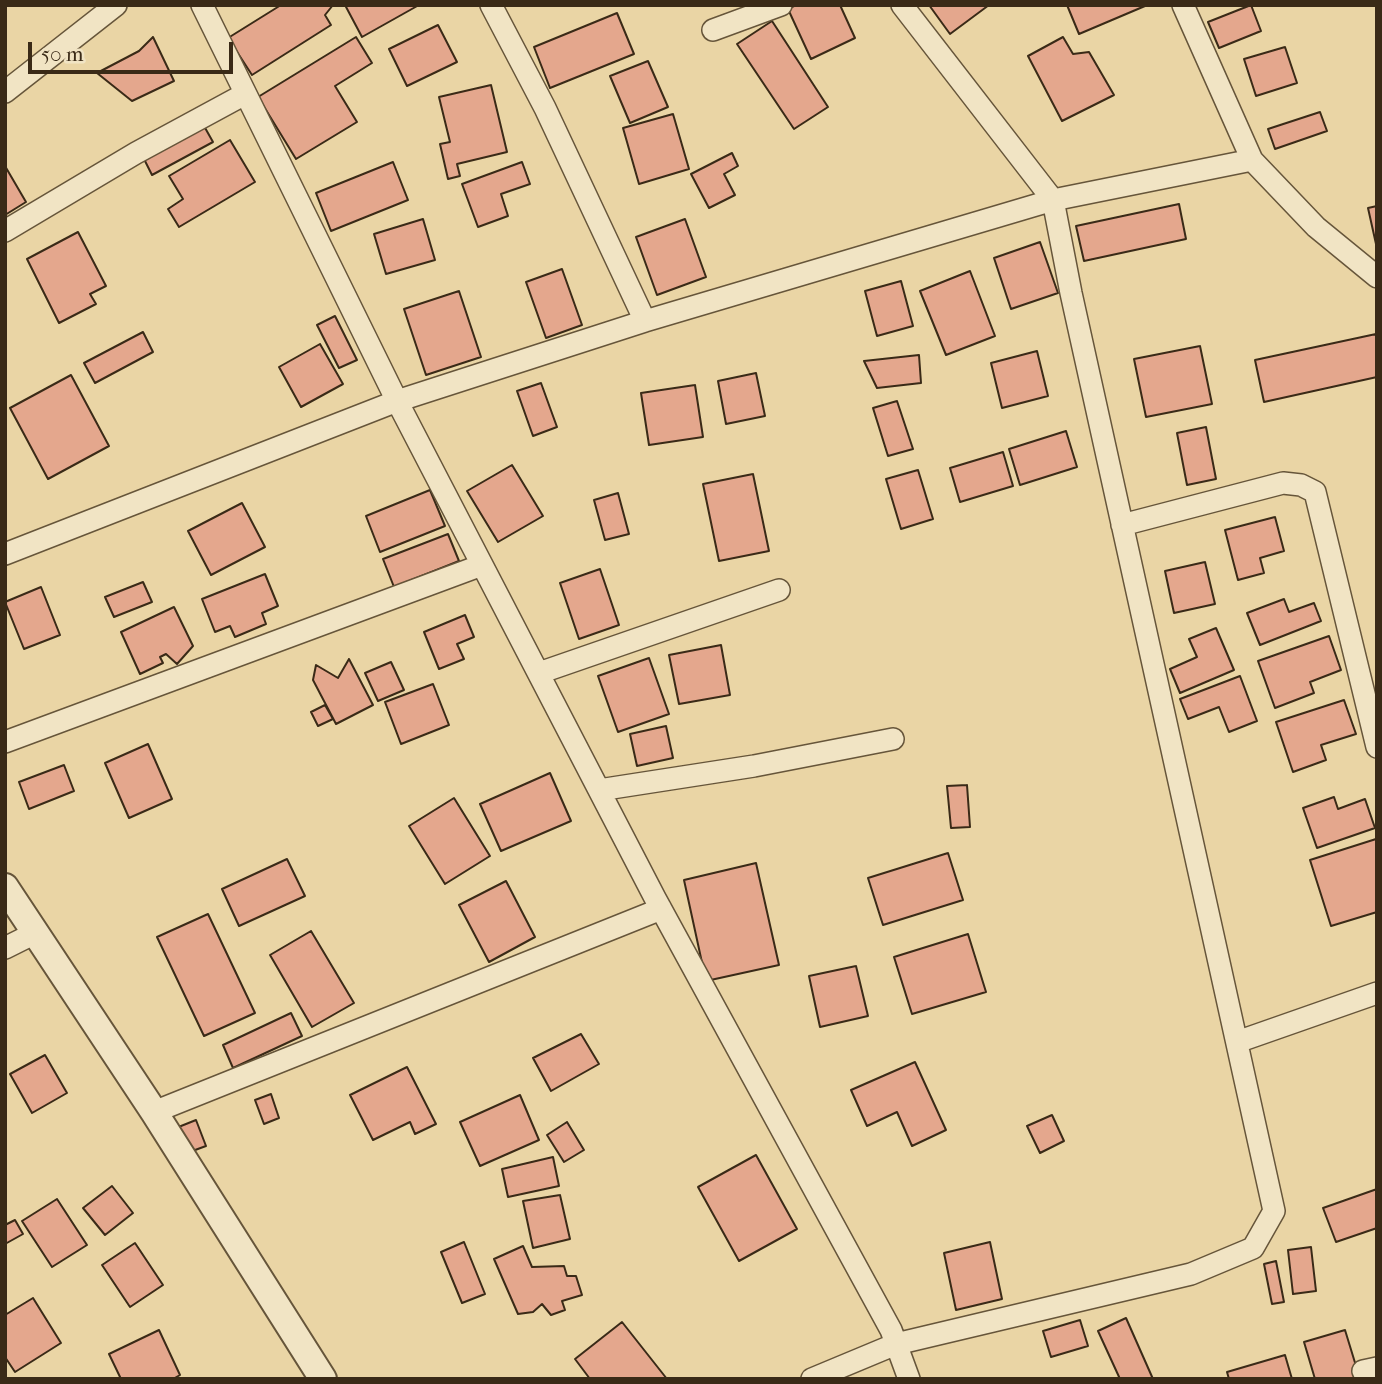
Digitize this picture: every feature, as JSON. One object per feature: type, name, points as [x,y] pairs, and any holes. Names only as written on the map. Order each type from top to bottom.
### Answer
[{"type":"street","points":[[5,92],[116,5]]},
{"type":"street","points":[[202,5],[397,401],[661,909],[896,1343],[909,1379]]},
{"type":"street","points":[[491,5],[545,108],[645,321]]},
{"type":"street","points":[[713,30],[780,5]]},
{"type":"street","points":[[812,1379],[896,1343],[1191,1274],[1252,1248],[1274,1211],[1053,200],[902,5]]},
{"type":"street","points":[[1183,5],[1252,160],[1316,227],[1377,277]]},
{"type":"street","points":[[5,231],[135,153],[245,94]]},
{"type":"street","points":[[5,554],[397,401],[645,321],[1053,200],[1252,160]]},
{"type":"street","points":[[1122,525],[1283,483],[1301,485],[1315,492],[1377,747]]},
{"type":"street","points":[[5,742],[482,565]]},
{"type":"street","points":[[538,673],[779,590]]},
{"type":"street","points":[[599,790],[754,766],[893,739]]},
{"type":"street","points":[[5,887],[154,1112],[323,1379]]},
{"type":"street","points":[[154,1112],[661,909]]},
{"type":"street","points":[[5,948],[34,933]]},
{"type":"street","points":[[1237,1042],[1377,993]]},
{"type":"building","points":[[281,5],[333,5],[325,15],[331,25],[252,75],[228,38]]},
{"type":"building","points":[[345,5],[419,5],[362,37]]},
{"type":"building","points":[[796,5],[840,5],[855,38],[811,59],[788,9]]},
{"type":"building","points":[[929,5],[989,5],[950,34]]},
{"type":"building","points":[[1067,5],[1145,5],[1145,6],[1079,34]]},
{"type":"building","points":[[1251,5],[1261,31],[1219,48],[1208,22]]},
{"type":"building","points":[[617,13],[634,54],[550,88],[534,47]]},
{"type":"building","points":[[772,21],[828,107],[794,129],[737,44]]},
{"type":"building","points":[[438,25],[457,62],[407,86],[389,49]]},
{"type":"building","points":[[153,37],[174,81],[132,101],[97,73],[139,51]]},
{"type":"building","points":[[356,37],[372,63],[335,86],[357,122],[296,159],[258,97]]},
{"type":"building","points":[[1063,37],[1073,54],[1089,52],[1114,95],[1062,121],[1028,56]]},
{"type":"building","points":[[1285,47],[1297,83],[1256,96],[1244,59]]},
{"type":"building","points":[[648,61],[668,107],[630,123],[610,76]]},
{"type":"building","points":[[491,85],[507,152],[457,164],[460,176],[448,179],[440,144],[450,142],[439,97]]},
{"type":"building","points":[[1320,112],[1327,131],[1275,149],[1268,129]]},
{"type":"building","points":[[673,114],[689,169],[639,184],[623,128]]},
{"type":"building","points":[[204,126],[213,142],[152,175],[144,159]]},
{"type":"building","points":[[230,140],[255,182],[179,227],[168,209],[183,199],[169,176]]},
{"type":"building","points":[[732,153],[738,166],[724,174],[735,195],[709,208],[691,174]]},
{"type":"building","points":[[393,162],[408,200],[331,231],[316,193]]},
{"type":"building","points":[[522,162],[530,184],[501,194],[508,216],[478,227],[462,184]]},
{"type":"building","points":[[5,166],[26,202],[5,215]]},
{"type":"building","points":[[1179,204],[1186,239],[1084,261],[1076,226]]},
{"type":"building","points":[[1377,206],[1377,244],[1376,244],[1368,208]]},
{"type":"building","points":[[423,219],[435,260],[386,274],[374,234]]},
{"type":"building","points":[[685,219],[706,277],[657,295],[636,237]]},
{"type":"building","points":[[78,232],[106,286],[90,294],[96,304],[59,323],[27,259]]},
{"type":"building","points":[[1040,242],[1058,293],[1011,309],[994,258]]},
{"type":"building","points":[[562,269],[582,325],[546,338],[526,282]]},
{"type":"building","points":[[970,271],[995,336],[946,355],[920,291]]},
{"type":"building","points":[[901,281],[913,326],[877,336],[865,291]]},
{"type":"building","points":[[459,291],[481,357],[426,375],[404,309]]},
{"type":"building","points":[[335,316],[357,360],[339,368],[317,325]]},
{"type":"building","points":[[143,332],[153,352],[95,383],[84,363]]},
{"type":"building","points":[[1376,334],[1377,377],[1264,402],[1255,360]]},
{"type":"building","points":[[320,344],[343,384],[301,407],[279,367]]},
{"type":"building","points":[[1200,346],[1212,404],[1146,417],[1134,359]]},
{"type":"building","points":[[1037,351],[1048,396],[1002,408],[991,363]]},
{"type":"building","points":[[919,355],[921,383],[877,388],[864,361]]},
{"type":"building","points":[[756,373],[765,416],[726,424],[718,381]]},
{"type":"building","points":[[71,375],[109,446],[48,479],[10,408]]},
{"type":"building","points":[[541,383],[557,427],[533,436],[517,391]]},
{"type":"building","points":[[695,385],[703,437],[649,445],[641,393]]},
{"type":"building","points":[[897,401],[913,449],[888,456],[873,408]]},
{"type":"building","points":[[1206,427],[1216,479],[1187,485],[1177,433]]},
{"type":"building","points":[[1066,431],[1077,467],[1020,485],[1009,449]]},
{"type":"building","points":[[1003,452],[1013,486],[960,502],[950,468]]},
{"type":"building","points":[[512,465],[543,516],[498,542],[467,491]]},
{"type":"building","points":[[918,470],[933,519],[901,529],[886,479]]},
{"type":"building","points":[[753,474],[769,551],[719,561],[703,484]]},
{"type":"building","points":[[430,490],[445,526],[380,552],[366,516]]},
{"type":"building","points":[[618,493],[629,534],[605,540],[594,500]]},
{"type":"building","points":[[242,503],[265,547],[211,575],[188,531]]},
{"type":"building","points":[[1275,517],[1284,551],[1260,558],[1264,573],[1238,580],[1225,530]]},
{"type":"building","points":[[448,534],[459,561],[394,587],[383,559]]},
{"type":"building","points":[[1205,562],[1215,604],[1174,613],[1165,571]]},
{"type":"building","points":[[600,569],[619,625],[579,639],[560,583]]},
{"type":"building","points":[[265,574],[278,606],[262,613],[266,624],[235,637],[230,626],[215,632],[202,599]]},
{"type":"building","points":[[143,582],[152,602],[114,617],[105,597]]},
{"type":"building","points":[[41,587],[60,635],[24,649],[5,602]]},
{"type":"building","points":[[1284,599],[1289,612],[1314,603],[1321,621],[1260,645],[1247,613]]},
{"type":"building","points":[[174,607],[193,646],[177,664],[166,654],[160,657],[163,663],[140,674],[121,632]]},
{"type":"building","points":[[465,615],[474,637],[457,644],[464,659],[439,669],[424,632]]},
{"type":"building","points":[[1216,628],[1234,670],[1180,693],[1170,669],[1197,657],[1189,639]]},
{"type":"building","points":[[1329,636],[1341,670],[1310,682],[1314,693],[1275,708],[1258,661]]},
{"type":"building","points":[[721,645],[730,695],[679,704],[669,655]]},
{"type":"building","points":[[649,658],[669,714],[618,732],[598,676]]},
{"type":"building","points":[[349,659],[373,705],[336,724],[313,680],[316,665],[338,678]]},
{"type":"building","points":[[391,662],[404,690],[378,701],[365,673]]},
{"type":"building","points":[[1240,676],[1257,721],[1229,732],[1219,707],[1188,719],[1180,699]]},
{"type":"building","points":[[433,684],[449,725],[401,744],[385,702]]},
{"type":"building","points":[[1344,700],[1356,734],[1321,745],[1326,760],[1293,772],[1276,722]]},
{"type":"building","points":[[325,705],[333,719],[318,726],[311,712]]},
{"type":"building","points":[[666,726],[673,758],[637,766],[630,734]]},
{"type":"building","points":[[148,744],[172,799],[129,818],[105,763]]},
{"type":"building","points":[[64,765],[74,791],[29,809],[19,782]]},
{"type":"building","points":[[550,773],[571,821],[501,851],[480,804]]},
{"type":"building","points":[[967,785],[970,827],[951,828],[947,786]]},
{"type":"building","points":[[1334,797],[1338,809],[1365,799],[1375,828],[1317,848],[1303,808]]},
{"type":"building","points":[[454,798],[490,856],[445,884],[409,826]]},
{"type":"building","points":[[1376,839],[1377,912],[1331,926],[1310,860]]},
{"type":"building","points":[[948,853],[963,900],[883,925],[868,878]]},
{"type":"building","points":[[287,859],[305,896],[239,926],[222,889]]},
{"type":"building","points":[[756,863],[779,965],[706,981],[684,880]]},
{"type":"building","points":[[506,881],[535,937],[489,962],[459,905]]},
{"type":"building","points":[[208,914],[255,1013],[204,1036],[157,937]]},
{"type":"building","points":[[311,931],[354,1003],[312,1027],[270,955]]},
{"type":"building","points":[[968,934],[986,992],[912,1014],[894,957]]},
{"type":"building","points":[[856,966],[868,1016],[820,1027],[809,976]]},
{"type":"building","points":[[291,1013],[302,1036],[233,1068],[223,1045]]},
{"type":"building","points":[[581,1034],[599,1064],[551,1091],[533,1058]]},
{"type":"building","points":[[45,1055],[67,1093],[32,1113],[10,1074]]},
{"type":"building","points":[[915,1062],[946,1130],[912,1146],[897,1112],[867,1126],[851,1090]]},
{"type":"building","points":[[407,1067],[436,1124],[415,1134],[410,1122],[373,1140],[350,1095]]},
{"type":"building","points":[[271,1094],[279,1118],[264,1124],[255,1100]]},
{"type":"building","points":[[520,1095],[539,1140],[480,1166],[460,1122]]},
{"type":"building","points":[[1052,1115],[1064,1141],[1040,1153],[1027,1126]]},
{"type":"building","points":[[196,1120],[206,1146],[176,1157],[166,1132]]},
{"type":"building","points":[[567,1122],[584,1150],[564,1162],[547,1135]]},
{"type":"building","points":[[756,1155],[797,1229],[739,1261],[698,1187]]},
{"type":"building","points":[[553,1157],[559,1186],[508,1197],[502,1169]]},
{"type":"building","points":[[112,1186],[133,1213],[105,1235],[83,1208]]},
{"type":"building","points":[[1377,1189],[1377,1228],[1336,1242],[1323,1208]]},
{"type":"building","points":[[560,1195],[570,1239],[533,1248],[523,1201]]},
{"type":"building","points":[[57,1199],[87,1245],[52,1267],[22,1221]]},
{"type":"building","points":[[15,1220],[23,1234],[5,1244],[5,1225]]},
{"type":"building","points":[[464,1242],[485,1294],[462,1303],[441,1252]]},
{"type":"building","points":[[990,1242],[1002,1299],[956,1310],[944,1253]]},
{"type":"building","points":[[135,1243],[163,1285],[130,1307],[102,1265]]},
{"type":"building","points":[[523,1246],[532,1267],[564,1266],[567,1276],[576,1276],[582,1295],[562,1301],[565,1310],[551,1315],[542,1304],[533,1312],[518,1314],[494,1259]]},
{"type":"building","points":[[1311,1247],[1316,1291],[1293,1294],[1288,1250]]},
{"type":"building","points":[[1276,1261],[1284,1302],[1272,1304],[1264,1264]]},
{"type":"building","points":[[33,1298],[61,1343],[15,1372],[5,1357],[5,1315]]},
{"type":"building","points":[[1126,1318],[1153,1379],[1120,1379],[1098,1331]]},
{"type":"building","points":[[1080,1320],[1088,1346],[1051,1357],[1043,1331]]},
{"type":"building","points":[[622,1322],[667,1379],[590,1379],[575,1359]]},
{"type":"building","points":[[159,1330],[180,1375],[173,1379],[121,1379],[109,1354]]},
{"type":"building","points":[[1345,1330],[1360,1379],[1315,1379],[1304,1342]]},
{"type":"building","points":[[1285,1355],[1292,1379],[1229,1379],[1227,1372]]}]
